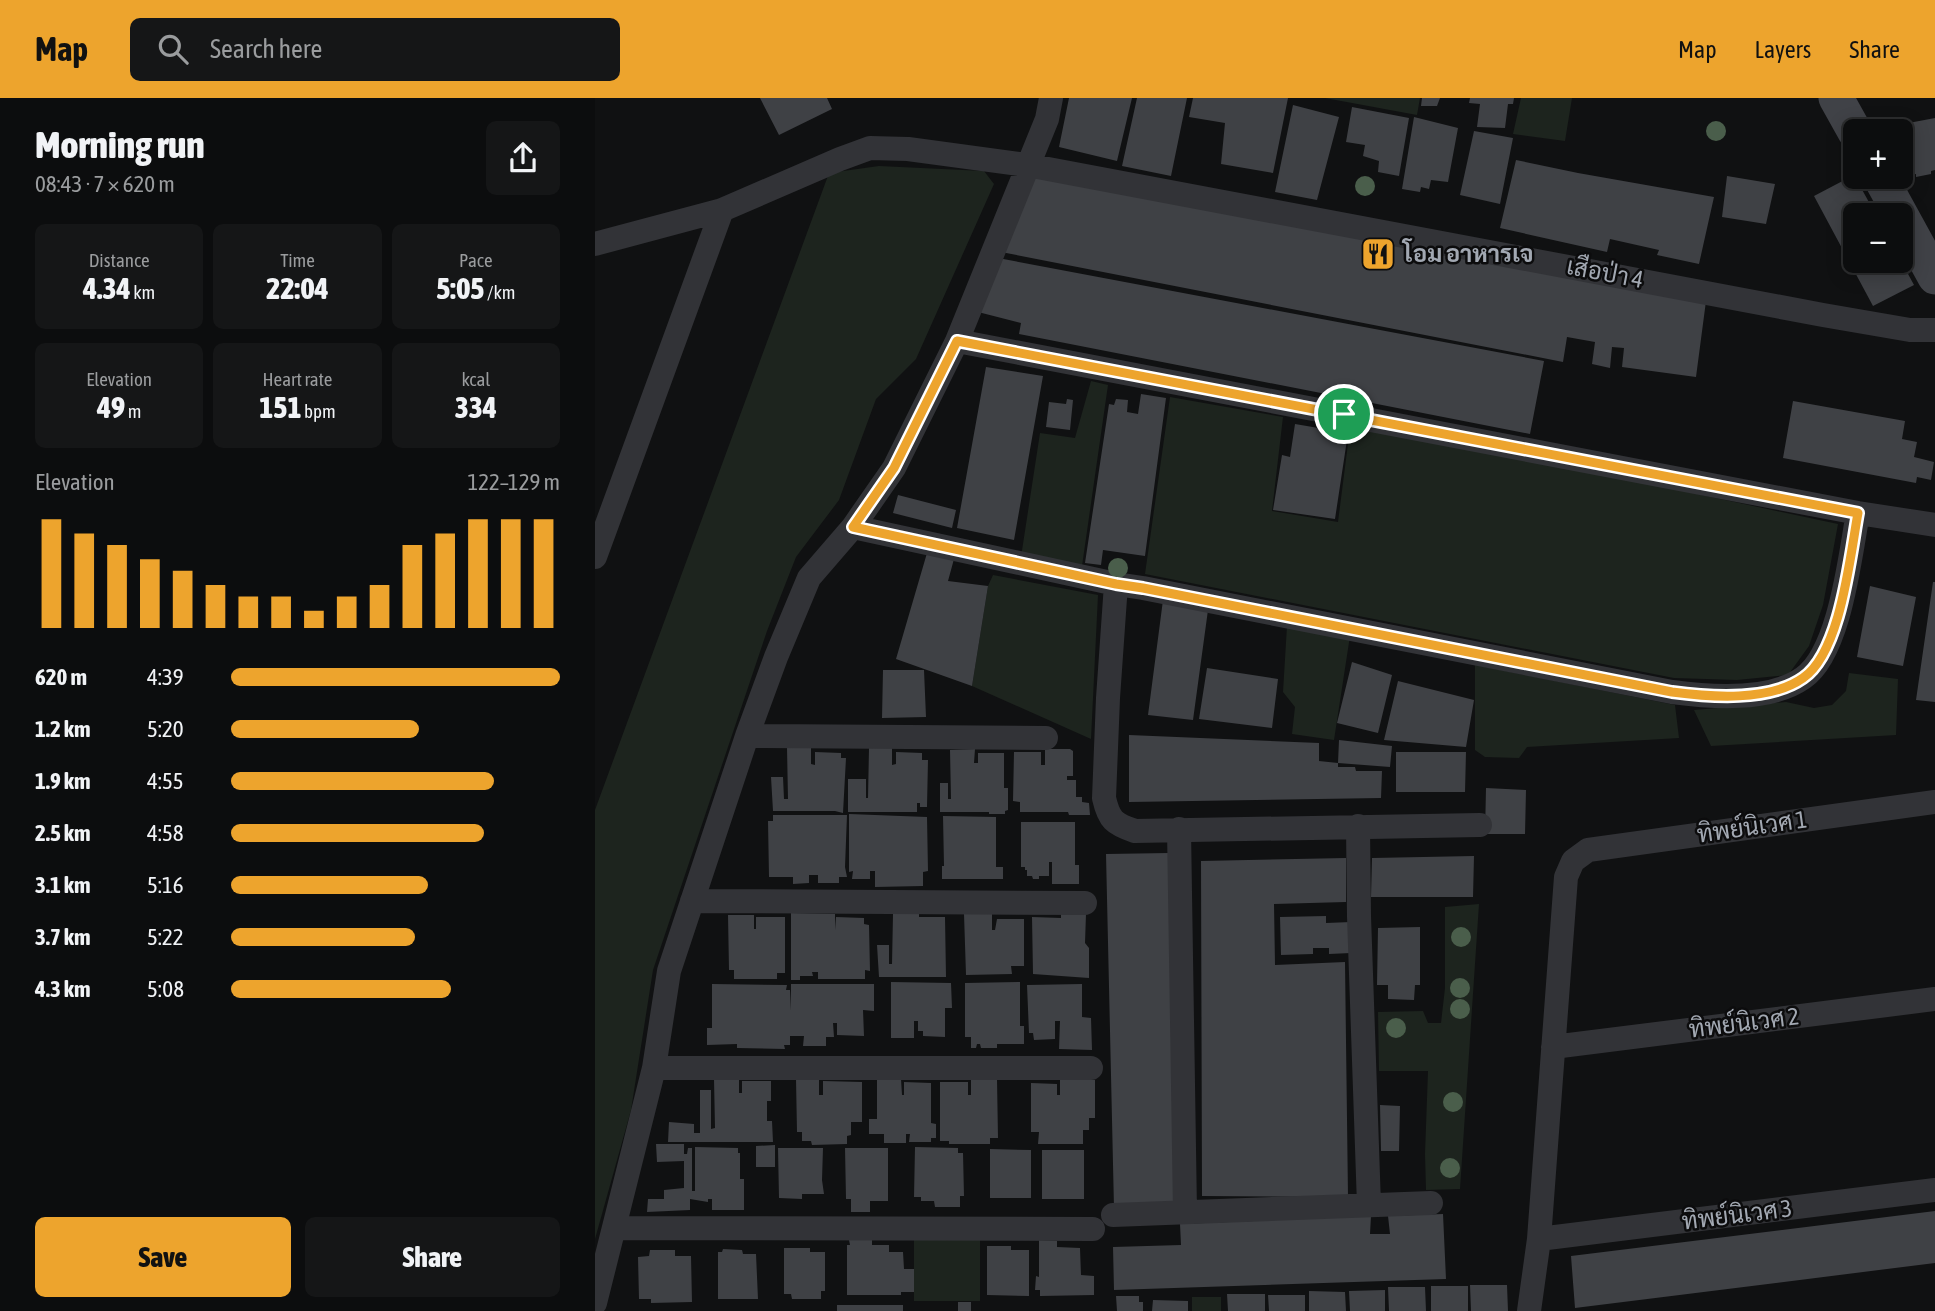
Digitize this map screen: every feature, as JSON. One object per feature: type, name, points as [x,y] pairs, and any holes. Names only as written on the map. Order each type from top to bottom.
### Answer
[{"type":"street","points":[[595,1303],[655,1068],[669,971],[776,657],[809,578],[853,527],[894,468],[957,341],[1047,119],[1051,98]]},
{"type":"street","points":[[1836,98],[1848,119]]},
{"type":"street","name":"เสือป่า 4","points":[[595,244],[722,210],[870,148],[908,149],[1027,165],[1823,315],[1910,330],[1935,330]]},
{"type":"street","points":[[1886,189],[1935,277]]},
{"type":"street","points":[[595,557],[722,210]]},
{"type":"street","points":[[957,341],[1858,513],[1935,525]]},
{"type":"street","points":[[853,527],[1116,584],[1672,692],[1741,696],[1787,686],[1804,678],[1825,652],[1839,613],[1858,513]]},
{"type":"street","points":[[1116,584],[1104,798],[1107,813],[1117,825],[1135,831],[1480,825]]},
{"type":"street","points":[[747,736],[1046,738]]},
{"type":"street","name":"ทิพย์นิเวศ 1","points":[[1553,1047],[1566,877],[1573,861],[1588,850],[1935,802]]},
{"type":"street","points":[[1359,826],[1359,916],[1369,1205]]},
{"type":"street","points":[[1179,829],[1185,1212]]},
{"type":"street","points":[[692,901],[1084,904]]},
{"type":"street","name":"ทิพย์นิเวศ 2","points":[[1553,1047],[1935,999]]},
{"type":"street","points":[[1529,1311],[1539,1239],[1553,1047]]},
{"type":"street","points":[[655,1068],[1091,1068]]},
{"type":"street","name":"ทิพย์นิเวศ 3","points":[[1539,1239],[1935,1190]]},
{"type":"street","points":[[1113,1215],[1431,1203]]},
{"type":"street","points":[[615,1228],[1093,1229]]},
{"type":"shaded area","points":[[1325,98],[1420,98],[1417,115]]},
{"type":"shaded area","points":[[1521,98],[1572,98],[1565,141],[1513,134]]},
{"type":"shaded area","points":[[879,166],[984,171],[994,184],[916,359],[876,399],[839,500],[796,557],[767,631],[653,970],[631,1110],[595,1239],[595,810],[829,173]]},
{"type":"shaded area","points":[[1091,381],[1108,385],[1082,566],[1021,557],[1040,433],[1075,438]]},
{"type":"shaded area","points":[[1170,397],[1283,417],[1272,511],[1338,522],[1350,428],[1523,457],[1838,524],[1823,605],[1809,646],[1788,675],[1737,680],[1674,678],[1145,574]]},
{"type":"shaded area","points":[[993,575],[1098,595],[1091,739],[972,686],[988,586]]},
{"type":"shaded area","points":[[1287,626],[1350,636],[1334,740],[1292,734],[1295,707],[1283,692]]},
{"type":"shaded area","points":[[1475,665],[1675,705],[1679,738],[1527,747],[1519,758],[1485,757],[1475,750]]},
{"type":"shaded area","points":[[1849,673],[1898,679],[1896,735],[1711,746],[1694,710],[1786,702],[1814,708],[1832,705],[1846,691]]},
{"type":"shaded area","points":[[1479,904],[1460,1189],[1426,1190],[1428,1071],[1379,1071],[1378,1012],[1423,1011],[1428,1023],[1441,1023],[1445,988],[1445,907]]},
{"type":"shaded area","points":[[980,1237],[980,1301],[914,1301],[914,1238]]},
{"type":"shaded area","points":[[1192,1297],[1221,1297],[1221,1311],[1192,1311]]},
{"type":"building","points":[[760,98],[827,98],[832,109],[779,135]]},
{"type":"building","points":[[1069,98],[1132,98],[1117,161],[1059,147]]},
{"type":"building","points":[[1137,98],[1187,98],[1171,176],[1122,166]]},
{"type":"building","points":[[1193,98],[1288,98],[1273,173],[1221,164],[1225,123],[1189,117]]},
{"type":"building","points":[[1422,98],[1440,98],[1437,106],[1421,106]]},
{"type":"building","points":[[1470,98],[1514,98],[1513,104],[1508,104],[1505,128],[1477,127],[1480,104],[1469,103]]},
{"type":"building","points":[[1293,105],[1339,117],[1317,200],[1275,192]]},
{"type":"building","points":[[1352,107],[1409,118],[1399,176],[1378,172],[1379,161],[1363,156],[1365,145],[1346,142]]},
{"type":"building","points":[[1414,117],[1458,128],[1448,182],[1431,180],[1429,189],[1421,187],[1420,192],[1402,189]]},
{"type":"building","points":[[1935,118],[1935,170],[1931,171],[1931,174],[1916,177],[1916,174],[1913,174],[1913,122]]},
{"type":"building","points":[[1474,131],[1513,138],[1500,204],[1460,195]]},
{"type":"building","points":[[1516,160],[1714,197],[1699,264],[1657,255],[1659,250],[1610,239],[1607,252],[1500,228]]},
{"type":"building","points":[[1033,175],[1706,301],[1696,377],[1622,367],[1624,348],[1612,347],[1610,368],[1592,364],[1595,342],[1567,337],[1563,362],[1001,252]]},
{"type":"building","points":[[1727,176],[1775,184],[1766,224],[1722,217]]},
{"type":"building","points":[[1843,181],[1843,189],[1862,189],[1869,203],[1843,203],[1843,250],[1814,196]]},
{"type":"building","points":[[998,258],[1544,361],[1530,434],[1019,334],[1021,323],[978,312]]},
{"type":"building","points":[[1855,273],[1908,273],[1914,285],[1873,306]]},
{"type":"building","points":[[986,367],[1043,376],[1014,540],[957,528]]},
{"type":"building","points":[[1141,394],[1166,398],[1145,556],[1103,550],[1101,565],[1085,563],[1109,404],[1114,405],[1116,399],[1128,400],[1127,412],[1138,414]]},
{"type":"building","points":[[1067,399],[1073,400],[1070,430],[1046,427],[1049,402],[1066,404]]},
{"type":"building","points":[[1793,401],[1905,421],[1902,439],[1917,442],[1914,457],[1934,462],[1931,480],[1917,477],[1916,483],[1783,458]]},
{"type":"building","points":[[1295,424],[1348,433],[1335,519],[1273,510],[1282,455],[1290,457]]},
{"type":"building","points":[[898,495],[956,510],[952,528],[893,513]]},
{"type":"building","points":[[927,553],[954,559],[948,581],[988,586],[972,686],[896,659]]},
{"type":"building","points":[[1935,582],[1935,702],[1916,700]]},
{"type":"building","points":[[1870,586],[1916,597],[1903,666],[1857,657]]},
{"type":"building","points":[[1163,600],[1208,610],[1193,720],[1148,715]]},
{"type":"building","points":[[1352,662],[1392,675],[1378,733],[1337,723]]},
{"type":"building","points":[[1207,668],[1278,679],[1272,728],[1199,719]]},
{"type":"building","points":[[883,670],[924,670],[926,717],[882,718]]},
{"type":"building","points":[[1398,681],[1474,700],[1466,747],[1384,740]]},
{"type":"building","points":[[1129,735],[1319,743],[1319,761],[1338,763],[1338,767],[1355,767],[1356,771],[1382,771],[1381,798],[1129,802]]},
{"type":"building","points":[[1339,740],[1392,746],[1390,767],[1338,763]]},
{"type":"building","points":[[787,748],[811,748],[811,764],[815,765],[815,752],[841,753],[841,758],[846,758],[843,813],[773,811],[771,777],[783,777],[784,799],[788,799]]},
{"type":"building","points":[[869,748],[892,748],[892,765],[896,764],[896,752],[922,753],[922,760],[928,760],[927,807],[920,807],[920,803],[917,803],[917,812],[848,812],[848,779],[866,779],[868,798]]},
{"type":"building","points":[[975,749],[974,763],[978,763],[978,753],[1004,753],[1004,788],[1008,788],[1008,810],[1005,814],[940,812],[940,783],[948,783],[948,799],[951,799],[950,750]]},
{"type":"building","points":[[1045,749],[1073,751],[1073,776],[1067,776],[1067,780],[1076,780],[1076,797],[1082,797],[1082,802],[1089,803],[1090,815],[1020,812],[1020,802],[1013,801],[1014,752],[1041,752],[1041,765],[1045,765]]},
{"type":"building","points":[[1396,752],[1466,752],[1465,792],[1396,792]]},
{"type":"building","points":[[1486,788],[1526,790],[1525,834],[1485,834]]},
{"type":"building","points":[[849,814],[927,817],[928,871],[923,872],[923,886],[875,887],[875,871],[870,871],[870,879],[852,879],[853,871],[849,872]]},
{"type":"building","points":[[773,815],[847,815],[847,877],[839,877],[839,883],[818,883],[818,875],[809,875],[809,883],[793,884],[793,877],[769,877],[768,821],[773,821]]},
{"type":"building","points":[[943,816],[996,817],[996,867],[1003,867],[1003,879],[942,879]]},
{"type":"building","points":[[1021,822],[1075,822],[1075,865],[1079,865],[1079,884],[1052,884],[1052,862],[1049,862],[1049,876],[1033,879],[1032,876],[1027,876],[1025,867],[1021,867]]},
{"type":"building","points":[[1169,853],[1176,1206],[1114,1208],[1106,854]]},
{"type":"building","points":[[1474,856],[1473,897],[1371,897],[1372,858]]},
{"type":"building","points":[[1346,858],[1346,902],[1274,904],[1275,965],[1345,962],[1348,1197],[1202,1196],[1201,861]]},
{"type":"building","points":[[919,912],[919,917],[945,917],[946,977],[879,977],[877,945],[889,945],[889,964],[892,964],[893,914]]},
{"type":"building","points":[[791,913],[835,914],[835,930],[836,917],[864,918],[864,924],[869,925],[870,971],[865,970],[865,979],[818,979],[818,972],[812,972],[813,976],[800,976],[800,980],[791,980]]},
{"type":"building","points":[[964,914],[992,914],[992,930],[995,930],[997,919],[1024,919],[1024,966],[1011,966],[1012,974],[966,975]]},
{"type":"building","points":[[1061,914],[1086,914],[1085,943],[1089,948],[1089,978],[1033,974],[1032,917],[1061,918]]},
{"type":"building","points":[[728,915],[754,915],[754,929],[756,917],[785,917],[785,973],[777,973],[777,979],[734,979],[734,970],[729,970]]},
{"type":"building","points":[[1326,916],[1326,923],[1351,922],[1351,953],[1329,954],[1329,948],[1313,948],[1313,954],[1281,955],[1280,917]]},
{"type":"building","points":[[1420,927],[1420,985],[1415,985],[1414,1000],[1388,999],[1388,985],[1377,985],[1378,928]]},
{"type":"building","points":[[891,982],[951,983],[952,1008],[945,1008],[945,1037],[923,1036],[923,1031],[918,1031],[918,1021],[914,1021],[914,1038],[891,1038]]},
{"type":"building","points":[[1020,982],[1020,1026],[1024,1026],[1024,1044],[997,1044],[997,1048],[981,1048],[980,1044],[977,1044],[976,1048],[971,1048],[971,1037],[965,1037],[965,983]]},
{"type":"building","points":[[712,984],[787,985],[786,990],[790,990],[791,1011],[791,984],[874,984],[874,1011],[863,1010],[864,1036],[837,1035],[837,1023],[833,1023],[834,1037],[826,1037],[826,1046],[803,1046],[804,1036],[790,1036],[790,1045],[784,1045],[785,1049],[737,1048],[737,1044],[707,1045],[707,1028],[712,1028]]},
{"type":"building","points":[[1082,984],[1082,1017],[1091,1018],[1092,1050],[1059,1049],[1060,1021],[1055,1021],[1055,1039],[1034,1040],[1033,1033],[1029,1033],[1027,985]]},
{"type":"building","points":[[739,1078],[739,1093],[742,1093],[742,1081],[771,1081],[767,1121],[772,1121],[773,1142],[668,1142],[669,1122],[694,1124],[694,1133],[700,1133],[700,1090],[711,1090],[711,1129],[715,1128],[714,1079]]},
{"type":"building","points":[[796,1079],[819,1079],[819,1095],[823,1095],[823,1081],[862,1082],[862,1122],[851,1122],[851,1135],[847,1136],[847,1144],[812,1145],[811,1141],[802,1141],[802,1132],[797,1132]]},
{"type":"building","points":[[877,1079],[901,1079],[902,1095],[904,1082],[931,1083],[931,1123],[936,1124],[936,1138],[931,1138],[931,1142],[909,1142],[910,1134],[906,1134],[906,1143],[884,1143],[884,1134],[869,1134],[869,1119],[877,1119]]},
{"type":"building","points":[[971,1079],[997,1079],[998,1138],[990,1138],[990,1144],[949,1144],[949,1141],[940,1141],[940,1082],[968,1082],[968,1095],[971,1095]]},
{"type":"building","points":[[1060,1079],[1095,1080],[1095,1118],[1089,1118],[1089,1130],[1083,1130],[1083,1144],[1038,1144],[1039,1132],[1031,1132],[1031,1083],[1057,1084],[1057,1095],[1060,1095]]},
{"type":"building","points":[[1380,1105],[1400,1106],[1399,1151],[1381,1151]]},
{"type":"building","points":[[656,1144],[684,1144],[684,1154],[687,1154],[688,1148],[692,1148],[692,1191],[695,1191],[695,1147],[738,1148],[740,1179],[744,1179],[744,1210],[712,1210],[712,1199],[708,1199],[708,1202],[690,1199],[690,1210],[647,1212],[648,1199],[664,1199],[664,1190],[684,1188],[684,1161],[657,1162]]},
{"type":"building","points":[[775,1145],[775,1167],[756,1167],[756,1146]]},
{"type":"building","points":[[915,1147],[958,1148],[958,1153],[963,1153],[964,1196],[960,1196],[960,1207],[935,1207],[934,1201],[921,1201],[921,1197],[914,1197]]},
{"type":"building","points":[[778,1148],[823,1148],[824,1194],[802,1194],[802,1199],[779,1198]]},
{"type":"building","points":[[845,1148],[888,1148],[888,1201],[870,1201],[870,1212],[851,1212],[851,1199],[846,1199]]},
{"type":"building","points":[[990,1149],[1031,1150],[1031,1198],[990,1198]]},
{"type":"building","points":[[1042,1150],[1084,1150],[1084,1199],[1042,1199]]},
{"type":"building","points":[[1935,1211],[1935,1263],[1575,1308],[1571,1256]]},
{"type":"building","points":[[1443,1214],[1446,1279],[1114,1290],[1113,1247],[1181,1245],[1180,1224],[1371,1216],[1370,1234],[1390,1234],[1388,1216]]},
{"type":"building","points":[[849,1240],[872,1240],[872,1245],[889,1245],[889,1252],[903,1252],[904,1269],[914,1269],[914,1292],[901,1292],[901,1295],[847,1295]]},
{"type":"building","points":[[1039,1240],[1057,1241],[1057,1247],[1080,1248],[1081,1275],[1094,1276],[1094,1295],[1040,1296],[1040,1290],[1035,1290],[1036,1276],[1039,1277]]},
{"type":"building","points":[[987,1246],[1011,1246],[1011,1250],[1029,1250],[1029,1296],[987,1295]]},
{"type":"building","points":[[784,1248],[810,1248],[810,1252],[825,1252],[825,1291],[821,1291],[821,1299],[792,1299],[791,1294],[784,1294]]},
{"type":"building","points":[[723,1249],[756,1254],[758,1299],[718,1299],[718,1252]]},
{"type":"building","points":[[650,1250],[675,1250],[675,1256],[691,1256],[692,1302],[651,1303],[651,1299],[639,1299],[638,1257],[649,1256]]},
{"type":"building","points":[[1470,1285],[1507,1285],[1508,1311],[1471,1311]]},
{"type":"building","points":[[1431,1286],[1468,1286],[1468,1311],[1431,1311]]},
{"type":"building","points":[[1388,1287],[1425,1287],[1426,1311],[1389,1311]]},
{"type":"building","points":[[1385,1290],[1385,1311],[1350,1311],[1349,1291]]},
{"type":"building","points":[[1309,1291],[1345,1292],[1346,1311],[1309,1311]]},
{"type":"building","points":[[1227,1294],[1265,1294],[1265,1311],[1228,1311]]},
{"type":"building","points":[[1268,1295],[1305,1295],[1305,1311],[1269,1311]]},
{"type":"building","points":[[1116,1296],[1139,1296],[1139,1302],[1143,1302],[1143,1311],[1117,1311]]},
{"type":"building","points":[[1153,1300],[1188,1301],[1188,1311],[1152,1311]]},
{"type":"building","points":[[958,1302],[971,1302],[971,1311],[958,1311]]},
{"type":"building","points":[[837,1305],[903,1305],[903,1311],[837,1311]]},
{"type":"place","name":"โอม อาหารเจ","points":[[1378,254]]},
{"type":"route","points":[[957,341],[1344,414],[1858,513],[1839,613],[1825,652],[1804,678],[1767,692],[1741,696],[1706,696],[1672,692],[1116,584],[853,527],[894,468],[957,341]]}]
